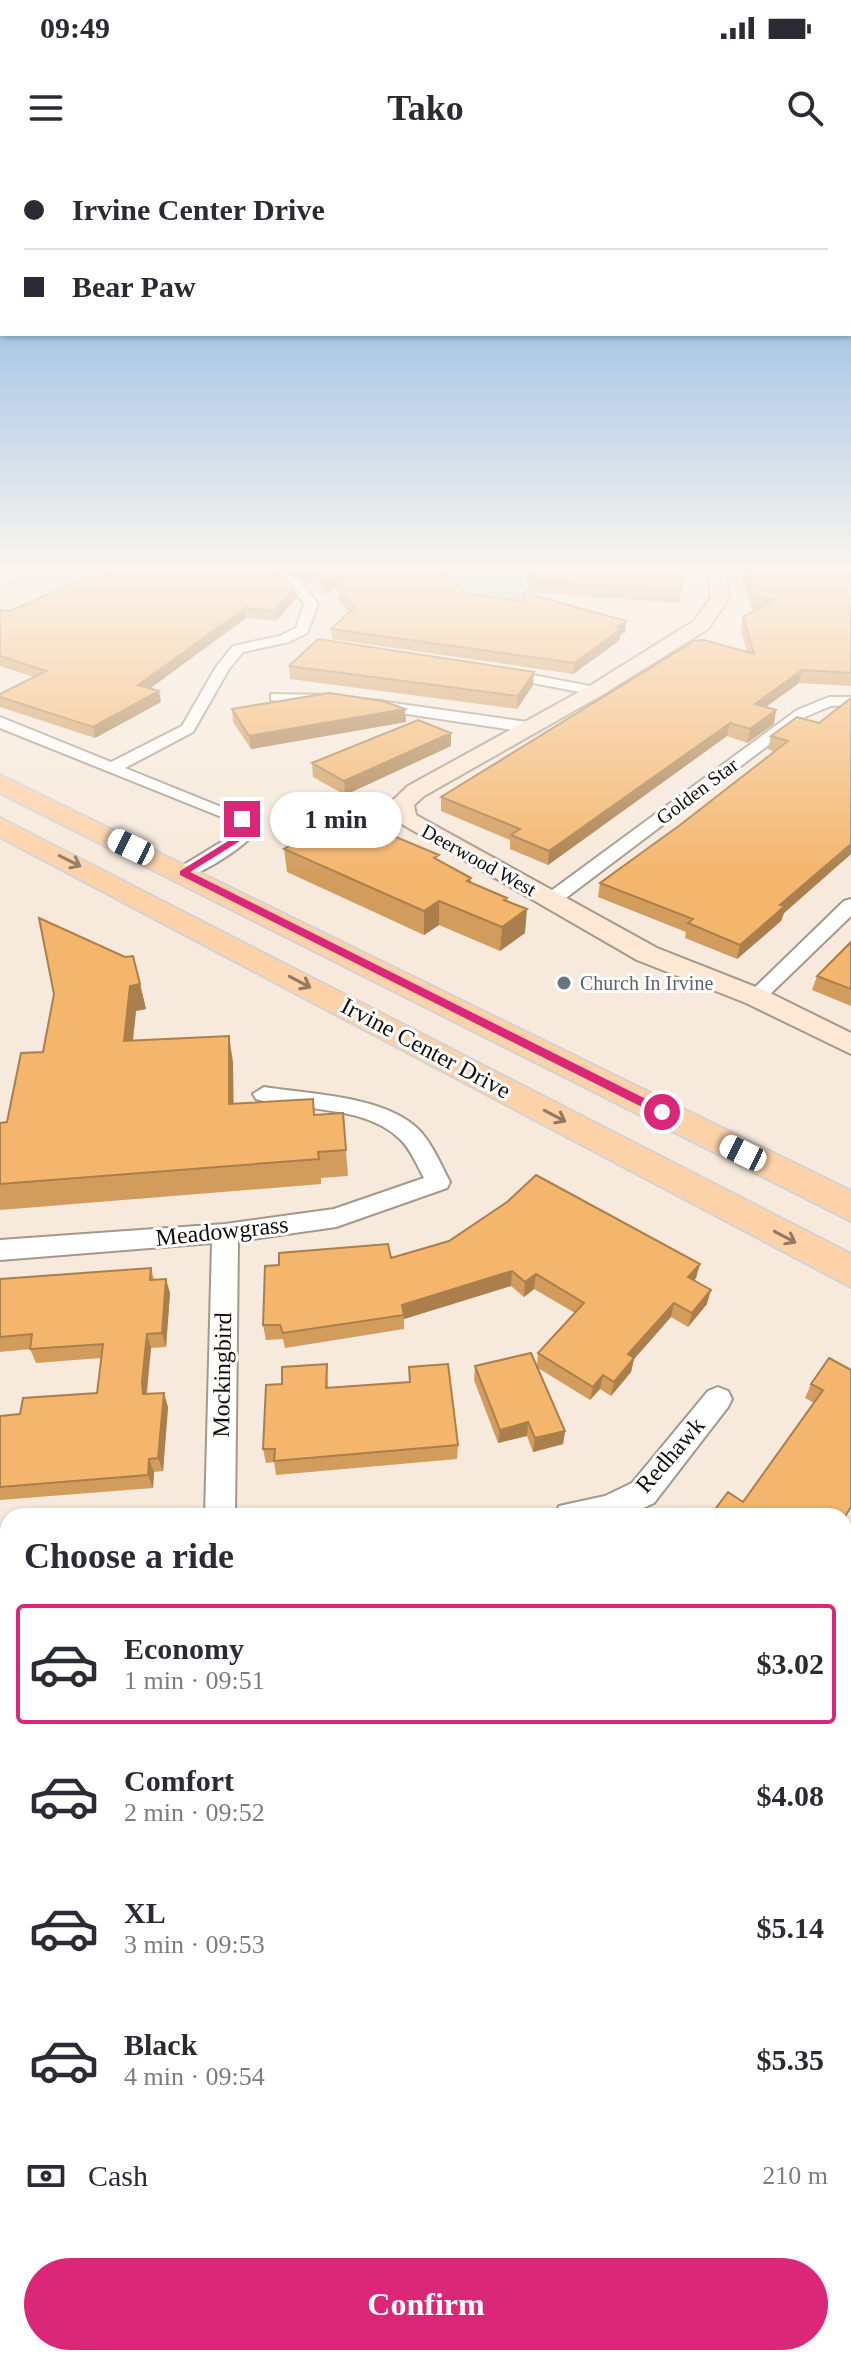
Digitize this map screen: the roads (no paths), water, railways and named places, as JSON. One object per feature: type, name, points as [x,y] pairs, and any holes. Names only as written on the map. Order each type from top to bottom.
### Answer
[{"type":"main road","name":"Irvine Center Drive","points":[[0,783],[851,1207]]},
{"type":"main road","name":"Irvine Center Drive","points":[[0,826],[851,1272]]},
{"type":"street","points":[[112,768],[188,729],[221,671]]},
{"type":"street","points":[[489,671],[595,691]]},
{"type":"street","name":"Deerwood West","points":[[627,671],[416,791],[402,803],[405,819],[647,954],[756,997],[851,1045]]},
{"type":"street","points":[[276,697],[353,702],[527,727]]},
{"type":"street","name":"Golden Star","points":[[551,900],[802,713],[829,702],[851,701]]},
{"type":"street","points":[[0,722],[242,819],[245,834],[183,873]]},
{"type":"street","points":[[756,997],[851,905]]},
{"type":"street","name":"Meadowgrass","points":[[0,1250],[225,1233],[336,1218],[438,1182],[407,1131],[386,1120],[363,1112],[264,1094]]},
{"type":"street","name":"Mockingbird","points":[[220,1508],[225,1233]]},
{"type":"street","name":"Redhawk","points":[[611,1508],[643,1493],[718,1399]]},
{"type":"place","name":"Church In Irvine","points":[[564,983]]}]
